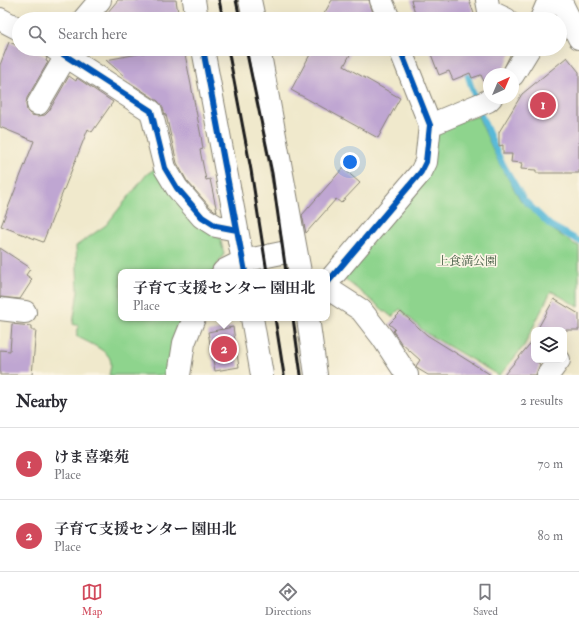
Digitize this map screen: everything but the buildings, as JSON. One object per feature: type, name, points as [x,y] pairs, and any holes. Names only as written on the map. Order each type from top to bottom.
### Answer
[{"type":"street","points":[[90,12],[100,0]]},
{"type":"street","points":[[194,0],[196,12]]},
{"type":"street","points":[[250,0],[253,12]]},
{"type":"street","points":[[381,0],[386,12]]},
{"type":"street","points":[[487,0],[489,11],[491,12]]},
{"type":"street","points":[[544,12],[549,0]]},
{"type":"street","points":[[560,0],[566,12]]},
{"type":"street","points":[[567,14],[579,38]]},
{"type":"street","points":[[0,19],[12,25]]},
{"type":"street","points":[[38,104],[57,56]]},
{"type":"street","points":[[67,56],[151,111],[165,168],[177,188],[202,218],[216,226],[237,230]]},
{"type":"street","points":[[204,56],[244,266]]},
{"type":"street","points":[[260,56],[299,269]]},
{"type":"street","points":[[330,279],[421,172],[426,162],[430,125],[403,56]]},
{"type":"street","points":[[517,68],[525,56]]},
{"type":"street","points":[[430,125],[483,103]]},
{"type":"street","points":[[230,269],[296,250]]},
{"type":"street","points":[[330,290],[361,310],[382,337],[407,375]]},
{"type":"street","points":[[0,309],[25,312]]},
{"type":"street","points":[[179,375],[184,343],[193,321]]},
{"type":"street","points":[[253,321],[262,375]]},
{"type":"street","points":[[308,321],[316,375]]},
{"type":"street","points":[[548,375],[557,363]]},
{"type":"green space","name":"上食満公園","points":[[478,116],[498,161],[521,201],[549,227],[579,246],[579,307],[551,291],[533,327],[531,327],[531,332],[524,346],[500,375],[426,333],[400,309],[392,317],[341,276],[444,126]]},
{"type":"green space","points":[[159,166],[219,234],[224,254],[215,269],[118,269],[118,321],[186,321],[171,375],[109,375],[111,363],[105,352],[76,336],[79,326],[73,324],[78,291],[76,246],[106,225],[147,174]]},
{"type":"waterway","points":[[465,68],[481,115],[501,161],[524,200],[550,225],[579,241]]},
{"type":"railway","points":[[219,0],[222,12]]},
{"type":"railway","points":[[236,0],[239,12]]},
{"type":"railway","points":[[229,56],[251,170],[267,269]]},
{"type":"railway","points":[[247,56],[272,173],[286,269]]},
{"type":"railway","points":[[275,321],[284,375]]},
{"type":"railway","points":[[293,321],[301,375]]},
{"type":"cycle path","points":[[66,56],[151,111],[165,168],[177,188],[202,217],[216,226],[237,230]]},
{"type":"cycle path","points":[[204,56],[244,269]]},
{"type":"cycle path","points":[[330,279],[421,172],[426,162],[430,125],[403,56]]},
{"type":"place","name":"けま喜楽苑","points":[[543,105]]},
{"type":"place","name":"子育て支援センター 園田北","points":[[224,349]]}]
